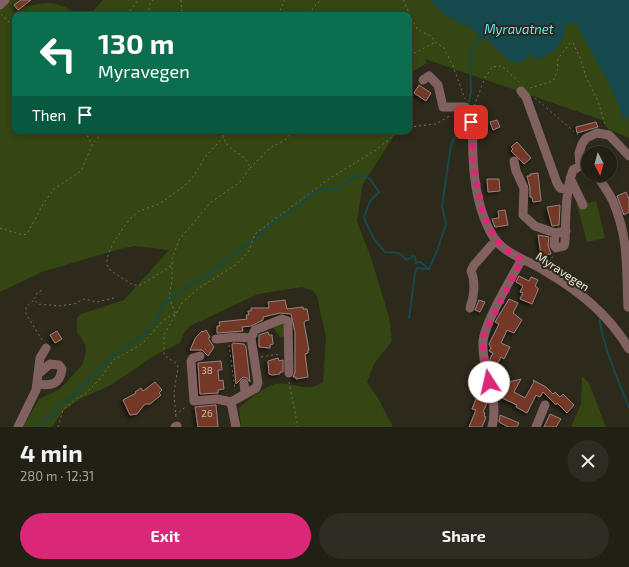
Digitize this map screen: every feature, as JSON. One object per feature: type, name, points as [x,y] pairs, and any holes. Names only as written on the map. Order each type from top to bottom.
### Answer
[{"type":"street","points":[[0,5],[5,0]]},
{"type":"street","points":[[423,80],[429,76],[438,85],[443,107],[463,107]]},
{"type":"street","points":[[521,91],[526,97],[557,182],[560,188],[567,190]]},
{"type":"street","name":"Myravegen","points":[[463,107],[470,112],[473,164],[483,214],[496,240],[509,252],[545,270],[596,308],[629,349]]},
{"type":"street","points":[[582,146],[586,138],[597,133],[609,135],[629,156]]},
{"type":"street","points":[[514,161],[516,171],[524,188],[523,215],[535,226],[555,233],[566,231]]},
{"type":"street","points":[[555,233],[554,245],[559,249],[564,246],[567,190],[570,178],[573,170],[581,168]]},
{"type":"street","points":[[570,178],[583,205]]},
{"type":"street","points":[[600,182],[615,206],[625,231],[628,251],[628,307]]},
{"type":"street","points":[[470,308],[474,298],[474,277],[471,271],[474,264],[496,240]]},
{"type":"street","points":[[492,427],[494,412],[483,349],[484,334],[522,259]]},
{"type":"street","points":[[230,402],[244,389],[256,388],[258,383],[251,338],[255,330],[282,319],[286,319],[289,323],[289,373]]},
{"type":"street","points":[[214,340],[237,337],[251,338]]},
{"type":"street","points":[[18,427],[28,409],[37,384],[40,358],[46,348]]},
{"type":"street","points":[[200,356],[191,361],[194,401],[217,399],[230,402]]},
{"type":"street","points":[[37,384],[54,384],[59,380],[62,369],[60,365],[50,364],[38,374]]},
{"type":"street","points":[[230,402],[236,427]]},
{"type":"street","points":[[536,427],[545,405]]},
{"type":"path","points":[[129,12],[138,0]]},
{"type":"path","points":[[149,12],[150,4],[153,0]]},
{"type":"path","points":[[181,0],[182,12]]},
{"type":"path","points":[[279,12],[285,0]]},
{"type":"path","points":[[311,12],[321,0]]},
{"type":"path","points":[[402,0],[408,12]]},
{"type":"path","points":[[0,11],[12,25]]},
{"type":"path","points":[[412,19],[417,29],[432,37],[435,42],[444,48],[465,95],[463,107],[436,124],[412,127]]},
{"type":"path","points":[[412,52],[415,53],[435,42]]},
{"type":"path","points":[[521,91],[553,82],[557,72],[558,59],[570,43],[573,43],[586,77],[598,101],[609,135]]},
{"type":"path","points":[[86,134],[92,145]]},
{"type":"path","points":[[0,228],[23,235],[27,234],[54,189],[81,171],[92,145],[101,134]]},
{"type":"path","points":[[222,134],[222,138],[231,150],[248,161],[250,168]]},
{"type":"path","points":[[171,266],[141,285],[133,285],[111,271],[107,264],[107,258],[113,243],[129,220],[139,211],[159,204],[183,187],[193,177],[205,157],[226,134]]},
{"type":"path","points":[[175,314],[169,297],[172,281],[172,259],[179,240],[191,223],[210,203],[240,182],[250,168],[270,148],[285,140],[290,134]]},
{"type":"path","points":[[176,427],[174,393],[178,367],[177,364],[164,355],[162,351],[164,335],[182,303],[199,288],[237,264],[249,251],[255,234],[329,179],[376,150],[395,134]]},
{"type":"path","points":[[545,270],[556,248]]},
{"type":"path","points":[[44,289],[37,293],[34,300],[26,307],[26,314],[46,348]]},
{"type":"path","points":[[34,300],[38,304],[59,306],[74,304],[84,299],[97,302],[114,298]]},
{"type":"path","points":[[58,427],[62,410],[78,397],[84,395],[101,378],[114,359],[121,357],[126,352],[146,341],[168,316],[175,314]]},
{"type":"path","points":[[237,337],[237,339],[228,346],[234,390],[244,389]]},
{"type":"path","points":[[200,356],[203,355],[208,346],[214,340]]},
{"type":"path","points":[[255,358],[289,352]]},
{"type":"path","points":[[289,373],[290,390],[298,427]]},
{"type":"path","points":[[175,415],[194,401]]},
{"type":"green space","points":[[0,0],[18,0],[26,7],[48,3],[65,7],[74,12],[12,12],[12,134],[394,134],[363,184],[357,221],[372,261],[389,317],[392,341],[374,364],[367,382],[379,400],[393,427],[241,427],[239,408],[254,395],[268,387],[272,385],[284,384],[310,387],[317,386],[323,382],[326,338],[317,296],[313,291],[302,287],[258,294],[190,326],[184,333],[180,343],[155,355],[111,385],[80,399],[63,411],[52,427],[23,427],[39,399],[60,389],[82,365],[86,351],[85,344],[77,332],[77,318],[81,314],[124,300],[169,250],[135,246],[119,249],[42,272],[0,292]]},
{"type":"green space","points":[[103,0],[629,0],[629,138],[608,129],[602,120],[425,59],[427,63],[412,72],[412,12],[92,12]]},
{"type":"green space","points":[[596,201],[605,238],[587,242],[577,205]]},
{"type":"green space","points":[[284,323],[284,336],[281,338],[271,325]]},
{"type":"green space","points":[[582,376],[589,383],[606,427],[571,427],[581,404]]},
{"type":"water","name":"Myravatnet","points":[[431,0],[629,0],[629,117],[623,121],[616,98],[610,85],[576,23],[567,25],[560,43],[548,55],[540,59],[536,59],[530,55],[521,63],[519,61],[515,63],[508,60],[489,41],[480,37],[469,26],[460,24],[441,12]]},
{"type":"building","points":[[21,0],[31,0],[18,10],[14,5]]},
{"type":"building","points":[[419,85],[431,93],[426,101],[414,93]]},
{"type":"building","points":[[497,120],[500,127],[493,130],[490,122]]},
{"type":"building","points":[[596,122],[598,127],[577,133],[576,127]]},
{"type":"building","points":[[517,142],[531,158],[524,164],[511,151],[513,149],[511,147]]},
{"type":"building","points":[[538,173],[541,201],[533,202],[532,197],[530,197],[530,188],[527,176]]},
{"type":"building","points":[[487,179],[499,179],[500,191],[488,192]]},
{"type":"building","points":[[626,192],[629,199],[629,212],[624,215],[617,196]]},
{"type":"building","points":[[560,205],[559,225],[552,226],[547,207]]},
{"type":"building","points":[[505,210],[508,225],[495,227],[492,219],[499,218],[498,211]]},
{"type":"building","points":[[538,235],[549,237],[548,245],[551,254],[541,255]]},
{"type":"building","points":[[519,276],[529,281],[531,277],[538,280],[535,286],[538,290],[532,304],[520,299],[523,293],[520,292],[523,286],[516,282]]},
{"type":"building","points":[[509,299],[518,303],[513,313],[522,320],[514,333],[507,330],[501,343],[510,347],[504,359],[501,357],[494,370],[503,374],[494,375],[490,359],[493,353],[489,351],[491,348],[489,344],[499,324],[495,322]]},
{"type":"building","points":[[285,300],[287,309],[303,307],[303,309],[307,309],[309,320],[305,321],[304,323],[309,350],[308,353],[305,354],[308,377],[296,379],[296,377],[293,377],[295,373],[295,332],[291,314],[280,313],[263,317],[263,320],[251,326],[242,327],[243,331],[217,333],[217,326],[220,326],[219,322],[247,319],[246,315],[249,315],[248,311],[251,311],[251,308],[269,308],[268,302]]},
{"type":"building","points":[[479,300],[485,302],[480,312],[475,310]]},
{"type":"building","points":[[206,330],[210,337],[208,338],[214,347],[208,356],[202,350],[190,350],[196,337],[202,331],[203,332]]},
{"type":"building","points":[[57,331],[62,339],[55,343],[50,335]]},
{"type":"building","points":[[268,332],[269,335],[272,335],[273,344],[270,345],[270,348],[259,347],[259,335]]},
{"type":"building","points":[[233,343],[244,344],[246,347],[250,382],[247,378],[243,377],[236,384]]},
{"type":"building","points":[[278,358],[279,361],[283,360],[283,372],[280,372],[280,374],[269,374],[268,361]]},
{"type":"building","points":[[221,361],[222,370],[218,370],[219,381],[223,380],[224,389],[218,390],[218,393],[200,394],[198,363]]},
{"type":"building","points":[[521,379],[514,392],[525,398],[534,382],[533,380],[546,387],[553,394],[555,392],[560,397],[563,394],[574,405],[567,413],[557,403],[556,405],[543,392],[540,397],[536,395],[527,413],[516,407],[517,405],[500,397],[505,386],[500,384]]},
{"type":"building","points":[[155,382],[162,390],[159,393],[161,395],[150,404],[145,404],[137,414],[130,415],[123,400],[136,393],[135,392],[141,388],[143,391]]},
{"type":"building","points":[[476,399],[487,403],[483,412],[485,413],[484,416],[486,417],[482,427],[469,427],[476,410],[472,409]]},
{"type":"building","points":[[216,405],[218,427],[198,427],[195,407]]},
{"type":"building","points":[[550,414],[561,419],[556,427],[544,427]]},
{"type":"building","points":[[500,415],[519,423],[517,427],[508,427],[499,422]]},
{"type":"waterway","points":[[468,106],[471,92],[470,53],[480,37]]},
{"type":"waterway","points":[[37,427],[54,413],[58,404],[66,402],[114,355],[143,335],[154,324],[163,305],[172,297],[214,270],[280,216],[288,214],[317,191],[324,188],[338,189],[354,177],[362,175],[370,179],[379,192],[370,201],[364,217],[374,239],[385,252],[399,253],[407,260],[413,256],[415,257],[416,263],[420,262],[429,269],[446,224],[442,206],[451,145],[466,113]]},
{"type":"waterway","points":[[409,318],[417,268],[429,269]]},
{"type":"waterway","points":[[600,315],[602,334],[606,347],[629,407]]},
{"type":"route","points":[[471,122],[473,164],[483,214],[492,234],[500,245],[522,259],[484,334],[483,349],[489,382]]}]
